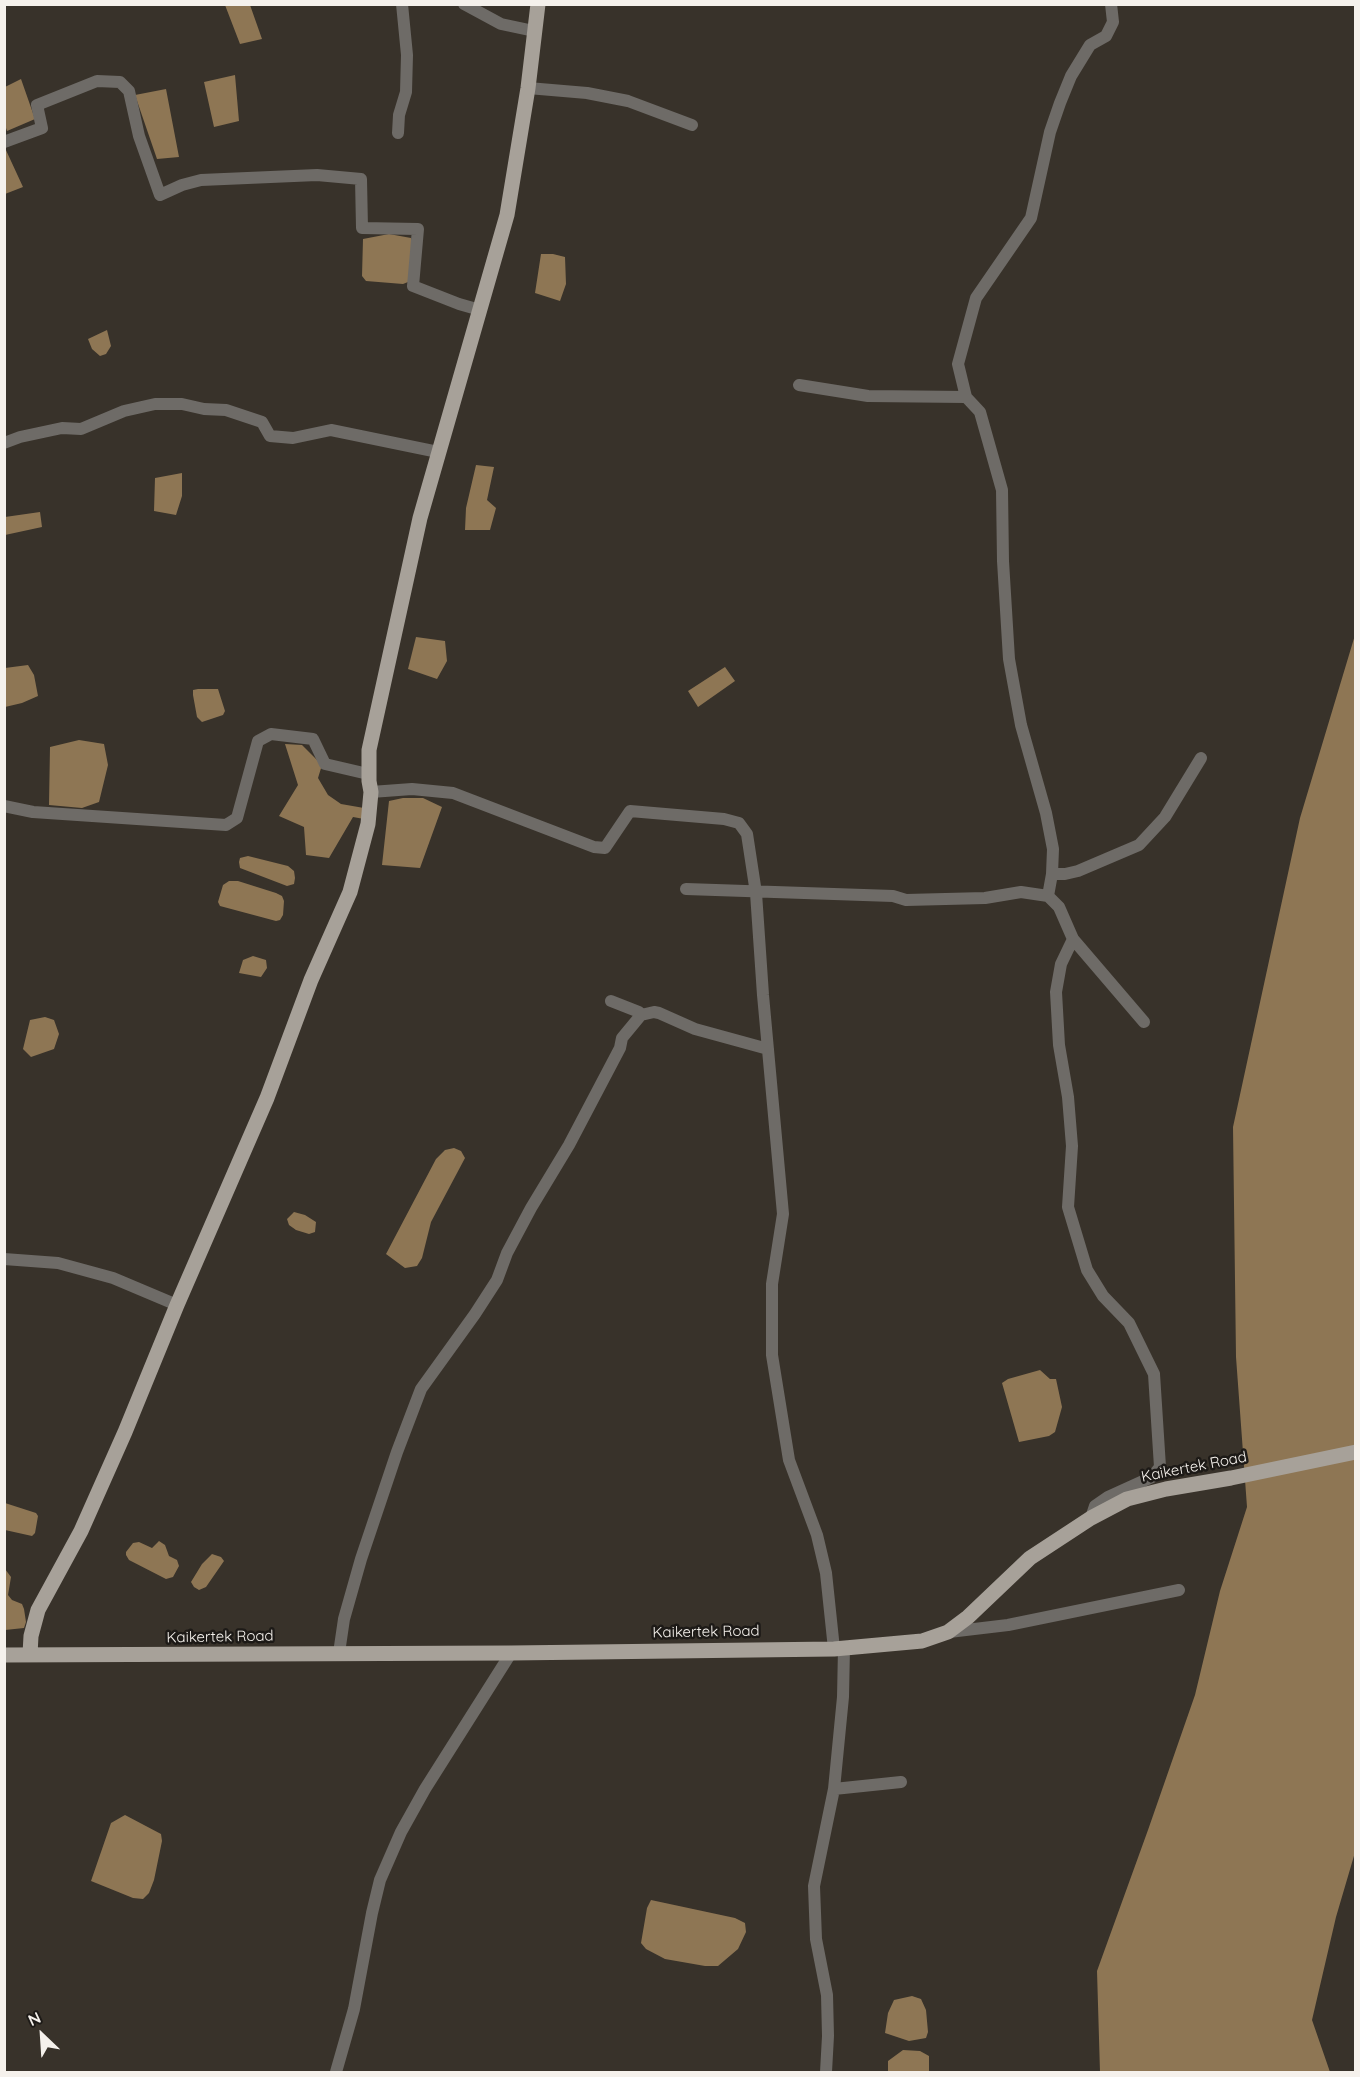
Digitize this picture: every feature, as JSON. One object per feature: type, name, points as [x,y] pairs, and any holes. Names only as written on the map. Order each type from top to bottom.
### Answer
[{"type":"main road","points":[[30,1654],[31,1636],[38,1610],[81,1531],[267,1098],[311,980],[350,892],[369,824],[372,792],[368,774],[369,750],[420,518],[507,215],[528,88],[538,4]]},
{"type":"main road","name":"Kaikertek Road","points":[[4,1655],[156,1656],[839,1648],[922,1641],[948,1632],[968,1617],[1029,1558],[1091,1518],[1126,1499],[1356,1452]]},
{"type":"street","points":[[398,133],[399,115],[406,92],[407,55],[402,4]]},
{"type":"street","points":[[464,4],[501,24],[534,31]]},
{"type":"street","points":[[1048,896],[1053,849],[1046,813],[1021,725],[1009,659],[1003,561],[1002,490],[980,411],[966,397],[958,364],[976,298],[1031,218],[1050,132],[1060,103],[1071,76],[1090,45],[1106,36],[1113,22],[1112,4]]},
{"type":"street","points":[[4,142],[42,128],[37,105],[97,81],[120,82],[129,91],[139,136],[160,195],[182,185],[201,180],[317,175],[361,179],[363,228],[418,229],[413,286],[480,310]]},
{"type":"street","points":[[528,88],[587,93],[628,101],[692,124]]},
{"type":"street","points":[[799,386],[868,396],[966,397]]},
{"type":"street","points":[[4,443],[20,437],[62,429],[81,429],[124,411],[155,404],[182,404],[204,409],[226,410],[262,422],[270,436],[292,438],[331,430],[438,452]]},
{"type":"street","points":[[4,806],[33,812],[226,825],[237,818],[258,741],[271,734],[313,739],[325,764],[368,774]]},
{"type":"street","points":[[1052,874],[1078,871],[1139,845],[1165,817],[1201,758]]},
{"type":"street","points":[[372,792],[412,789],[453,793],[594,847],[605,848],[630,811],[724,819],[739,823],[747,834],[756,893],[783,1214],[772,1284],[772,1355],[789,1460],[817,1535],[826,1573],[839,1648],[843,1697],[834,1789],[814,1886],[816,1939],[827,1995],[826,2073]]},
{"type":"street","points":[[686,889],[882,896],[906,900],[985,898],[1021,892],[1048,896],[1059,907],[1073,939],[1144,1022]]},
{"type":"street","points":[[1073,939],[1061,964],[1056,992],[1059,1045],[1068,1097],[1072,1146],[1068,1207],[1088,1270],[1103,1296],[1129,1323],[1154,1374],[1160,1467],[1152,1477],[1108,1497],[1095,1506],[1091,1518]]},
{"type":"street","points":[[611,1001],[641,1014],[659,1013],[695,1029],[768,1049]]},
{"type":"street","points":[[339,1653],[344,1619],[361,1559],[421,1389],[497,1280],[507,1253],[569,1145],[620,1048],[622,1038],[641,1014]]},
{"type":"street","points":[[4,1259],[58,1263],[113,1278],[177,1305]]},
{"type":"street","points":[[948,1632],[1008,1625],[1179,1590]]},
{"type":"street","points":[[336,2073],[354,2009],[380,1880],[401,1832],[425,1789],[511,1653]]},
{"type":"street","points":[[834,1789],[902,1782]]},
{"type":"shaded area","points":[[225,5],[250,5],[262,39],[240,44]]},
{"type":"shaded area","points":[[235,75],[239,121],[214,127],[204,82]]},
{"type":"shaded area","points":[[21,79],[35,119],[7,131],[5,87]]},
{"type":"shaded area","points":[[166,89],[179,157],[157,159],[135,95]]},
{"type":"shaded area","points":[[4,148],[23,187],[5,194]]},
{"type":"shaded area","points":[[389,234],[411,238],[413,247],[408,282],[403,284],[366,281],[362,276],[363,239]]},
{"type":"shaded area","points":[[541,254],[565,257],[566,284],[560,301],[535,293]]},
{"type":"shaded area","points":[[107,330],[111,346],[106,354],[100,356],[92,349],[88,339]]},
{"type":"shaded area","points":[[476,465],[494,467],[487,500],[496,508],[490,530],[465,530],[466,508]]},
{"type":"shaded area","points":[[182,473],[182,496],[176,515],[154,511],[155,478]]},
{"type":"shaded area","points":[[40,512],[42,527],[5,535],[5,517]]},
{"type":"shaded area","points":[[1355,635],[1356,1849],[1336,1917],[1312,2020],[1330,2072],[1100,2072],[1097,1971],[1195,1695],[1220,1591],[1247,1507],[1236,1357],[1233,1127],[1300,818]]},
{"type":"shaded area","points":[[416,637],[445,641],[447,661],[437,679],[408,669]]},
{"type":"shaded area","points":[[28,665],[34,675],[38,696],[5,707],[5,668]]},
{"type":"shaded area","points":[[725,667],[735,681],[698,707],[688,691]]},
{"type":"shaded area","points":[[218,689],[225,711],[223,715],[202,722],[197,717],[193,690]]},
{"type":"shaded area","points":[[79,740],[104,744],[108,765],[99,802],[82,808],[49,805],[50,747]]},
{"type":"shaded area","points":[[285,744],[302,745],[322,765],[318,778],[328,795],[341,804],[364,808],[364,819],[353,817],[329,858],[306,855],[304,827],[279,816],[298,785]]},
{"type":"shaded area","points":[[423,798],[442,807],[420,868],[382,865],[389,801]]},
{"type":"shaded area","points":[[248,856],[288,866],[294,871],[294,884],[287,886],[240,868],[240,858]]},
{"type":"shaded area","points":[[229,881],[238,881],[282,896],[283,915],[280,920],[276,921],[220,906],[218,902],[223,885]]},
{"type":"shaded area","points":[[253,956],[266,960],[267,968],[261,977],[239,973],[243,960]]},
{"type":"shaded area","points":[[45,1017],[54,1020],[59,1034],[54,1049],[31,1057],[23,1049],[30,1020]]},
{"type":"shaded area","points":[[454,1148],[461,1151],[465,1158],[431,1222],[422,1258],[417,1266],[405,1268],[386,1254],[436,1159],[445,1150]]},
{"type":"shaded area","points":[[294,1212],[305,1215],[316,1222],[315,1232],[309,1234],[289,1225],[287,1219]]},
{"type":"shaded area","points":[[1040,1370],[1050,1379],[1056,1379],[1062,1407],[1055,1432],[1049,1436],[1019,1442],[1002,1383],[1008,1379]]},
{"type":"shaded area","points":[[5,1503],[36,1513],[38,1516],[35,1533],[32,1536],[5,1530]]},
{"type":"shaded area","points":[[159,1541],[165,1545],[169,1556],[177,1560],[179,1566],[173,1577],[166,1579],[129,1560],[126,1555],[133,1543],[139,1542],[152,1548]]},
{"type":"shaded area","points":[[212,1554],[221,1557],[224,1561],[206,1587],[199,1590],[191,1582],[202,1564]]},
{"type":"shaded area","points":[[5,1569],[11,1577],[8,1595],[12,1600],[22,1604],[24,1609],[26,1622],[24,1628],[5,1630]]},
{"type":"shaded area","points":[[125,1815],[161,1834],[162,1841],[154,1880],[149,1893],[143,1899],[133,1898],[91,1881],[111,1823]]},
{"type":"shaded area","points":[[651,1900],[735,1918],[745,1923],[746,1932],[738,1949],[718,1966],[665,1959],[646,1949],[641,1943],[647,1908]]},
{"type":"shaded area","points":[[912,1996],[921,1999],[926,2010],[928,2032],[926,2038],[909,2041],[885,2033],[888,2013],[894,2000]]},
{"type":"shaded area","points":[[903,2050],[920,2051],[929,2056],[929,2072],[888,2072],[888,2061]]}]
